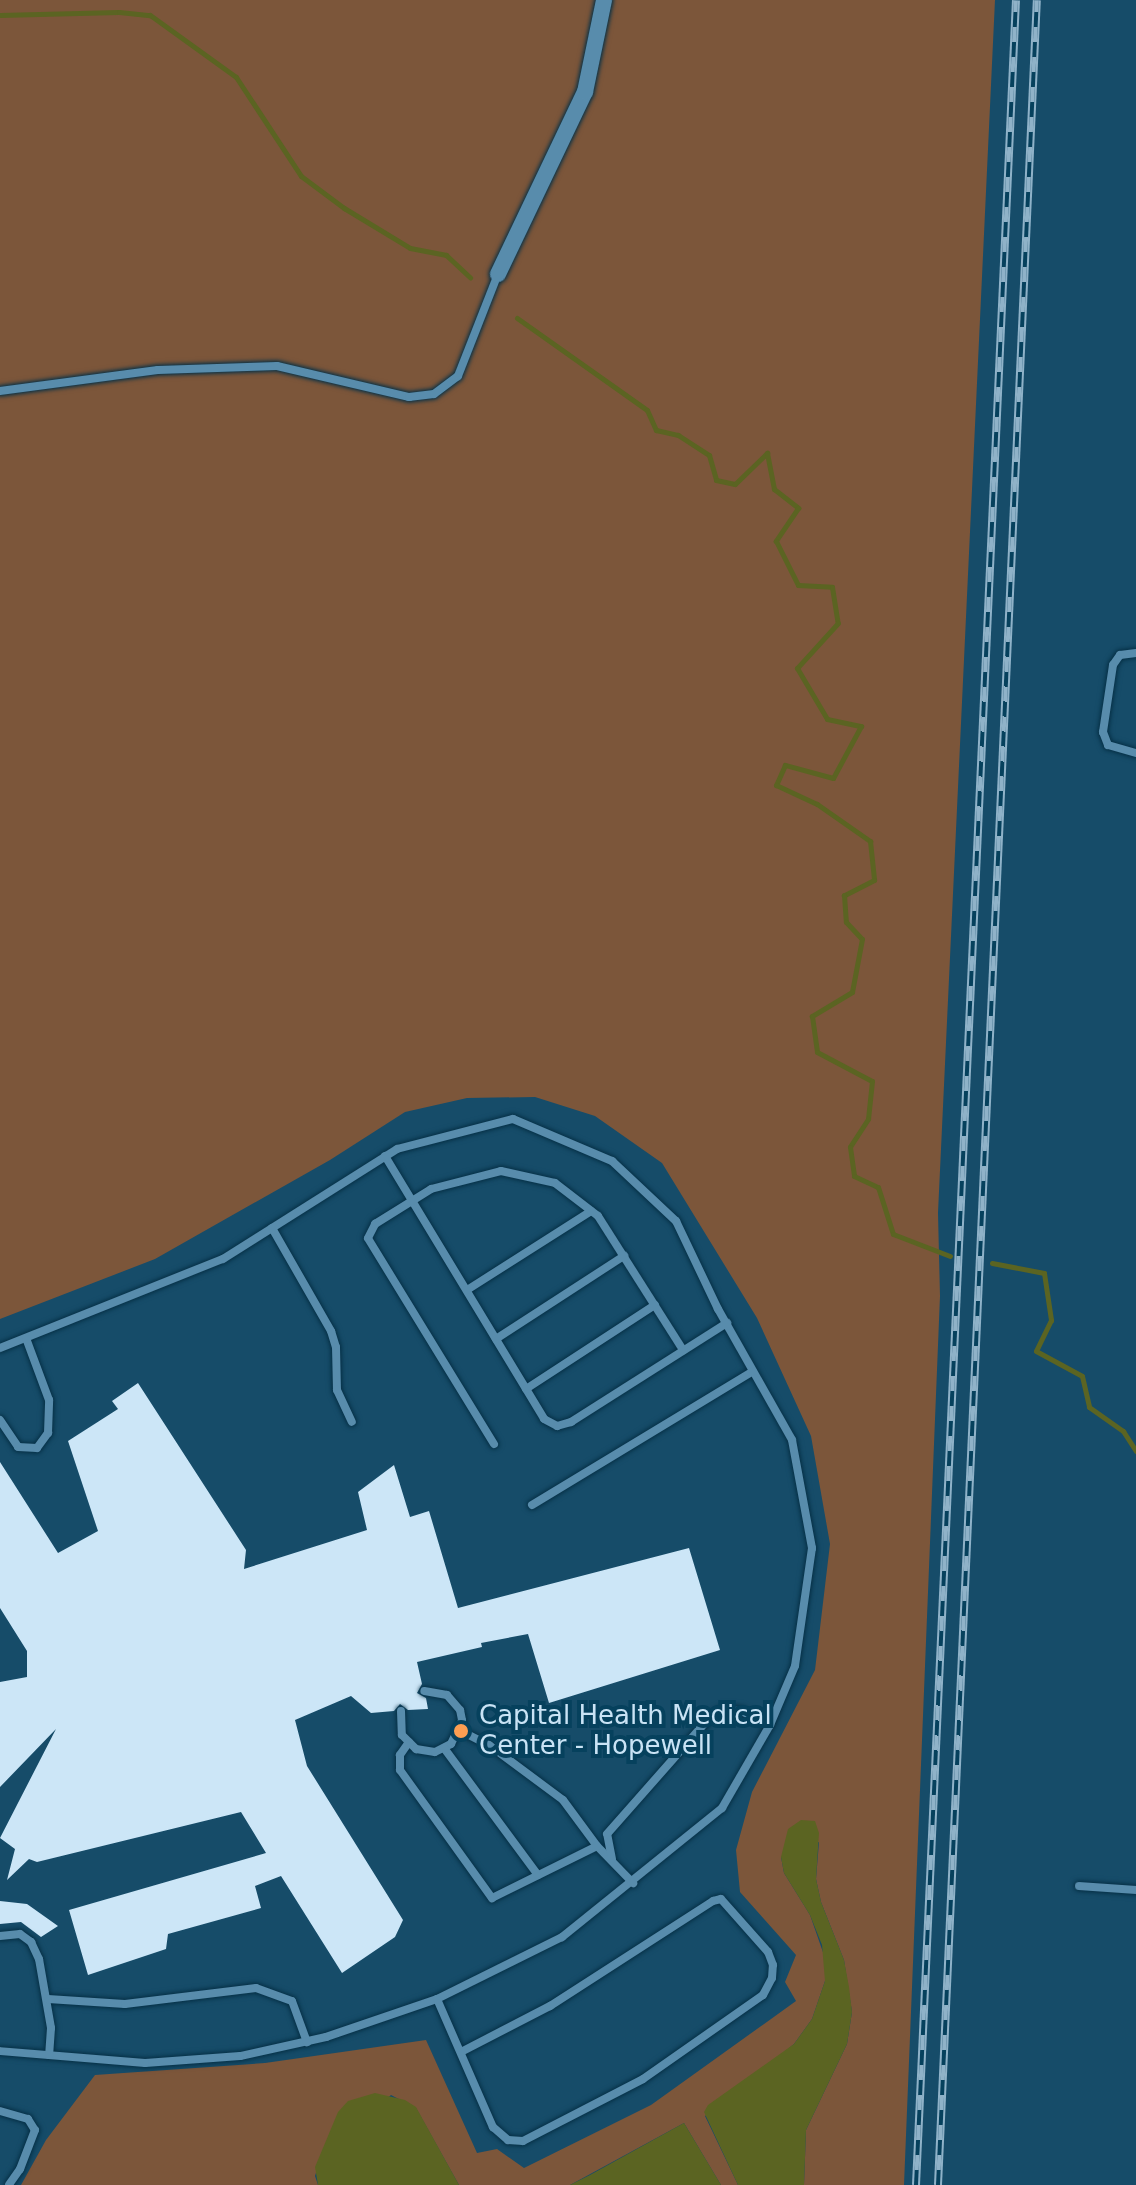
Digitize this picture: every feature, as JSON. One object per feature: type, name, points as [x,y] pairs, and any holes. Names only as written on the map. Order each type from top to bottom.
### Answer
[{"type":"street","points":[[498,274],[585,92],[599,38],[604,0]]},
{"type":"lane","points":[[0,391],[158,370],[277,366],[409,397],[434,394],[458,376],[498,274]]},
{"type":"lane","points":[[1136,653],[1120,655],[1113,665],[1103,732],[1108,745],[1136,753]]},
{"type":"lane","points":[[0,1348],[223,1259],[397,1149],[513,1119],[612,1161],[676,1221],[727,1323],[792,1440],[812,1548],[795,1666],[770,1725],[722,1808],[633,1883],[562,1937],[437,1999],[307,2042],[240,2056],[145,2063],[0,2051]]},
{"type":"lane","points":[[385,1156],[544,1419],[557,1426],[571,1422],[727,1323]]},
{"type":"lane","points":[[494,1444],[368,1238],[375,1224],[431,1189],[501,1171],[555,1183],[591,1211],[624,1256],[683,1350]]},
{"type":"lane","points":[[467,1290],[591,1211]]},
{"type":"lane","points":[[272,1228],[331,1331],[336,1347],[337,1390],[352,1422]]},
{"type":"lane","points":[[496,1339],[624,1256]]},
{"type":"lane","points":[[526,1389],[655,1305]]},
{"type":"lane","points":[[0,1420],[18,1447],[37,1448],[48,1433],[49,1400],[26,1338]]},
{"type":"lane","points":[[532,1505],[753,1371]]},
{"type":"lane","points":[[401,1711],[399,1726],[409,1742],[426,1752],[451,1744],[462,1720],[455,1701],[438,1691],[424,1691]]},
{"type":"lane","points":[[612,1859],[607,1834],[710,1717],[723,1710],[741,1711],[770,1725]]},
{"type":"lane","points":[[459,1730],[489,1745],[563,1800],[597,1846],[633,1883]]},
{"type":"lane","points":[[409,1742],[400,1755],[400,1770],[492,1898],[597,1846]]},
{"type":"lane","points":[[444,1748],[538,1875]]},
{"type":"lane","points":[[1079,1886],[1136,1890]]},
{"type":"lane","points":[[437,1999],[493,2127],[508,2140],[523,2141],[643,2079],[739,2012],[763,1995],[772,1978],[773,1965],[768,1952],[721,1899],[713,1901],[550,2006],[461,2052]]},
{"type":"lane","points":[[0,1936],[20,1934],[31,1942],[39,1959],[48,1999],[49,2055]]},
{"type":"lane","points":[[48,1999],[125,2004],[256,1988],[292,2001],[307,2042]]},
{"type":"lane","points":[[0,2111],[28,2119],[35,2130],[20,2169],[9,2185]]},
{"type":"shaded area","points":[[0,0],[995,0],[938,1213],[940,1296],[904,2185],[804,2185],[806,2130],[847,2044],[852,2012],[844,1960],[821,1902],[816,1879],[819,1842],[781,1857],[784,1873],[810,1915],[825,1958],[825,1981],[812,2019],[794,2044],[705,2116],[738,2185],[721,2185],[684,2123],[570,2185],[459,2185],[416,2108],[391,2095],[323,2151],[315,2176],[318,2185],[21,2185],[46,2140],[95,2075],[265,2063],[426,2040],[477,2153],[497,2149],[524,2168],[651,2105],[796,2001],[785,1982],[796,1955],[740,1892],[736,1850],[752,1792],[815,1670],[830,1544],[811,1436],[757,1318],[662,1163],[595,1116],[535,1097],[467,1098],[405,1112],[330,1160],[155,1259],[0,1319]]},
{"type":"shaded area","points":[[801,1820],[815,1821],[819,1833],[816,1879],[821,1902],[844,1960],[849,1987],[852,2012],[847,2044],[806,2130],[804,2185],[738,2185],[704,2112],[708,2105],[794,2044],[812,2019],[825,1981],[822,1945],[810,1915],[784,1873],[781,1857],[788,1829]]},
{"type":"shaded area","points":[[375,2093],[405,2100],[416,2107],[459,2185],[318,2185],[315,2167],[338,2112],[348,2101]]},
{"type":"shaded area","points":[[684,2123],[721,2185],[570,2185],[590,2175]]},
{"type":"building","name":"Capital Health Medical Center - Hopewell","points":[[138,1383],[246,1550],[244,1569],[367,1530],[358,1492],[394,1465],[410,1517],[429,1511],[458,1608],[689,1548],[720,1650],[549,1703],[528,1634],[481,1643],[482,1647],[417,1662],[422,1684],[417,1693],[426,1698],[428,1709],[408,1710],[400,1704],[394,1711],[371,1713],[351,1696],[295,1720],[307,1766],[403,1920],[395,1937],[342,1973],[281,1876],[255,1886],[261,1908],[168,1934],[166,1949],[88,1975],[69,1910],[266,1853],[241,1812],[37,1862],[29,1859],[7,1880],[15,1849],[0,1838],[56,1729],[0,1787],[0,1682],[27,1677],[27,1651],[0,1608],[0,1462],[58,1553],[98,1531],[68,1441],[118,1409],[112,1401]]},
{"type":"building","points":[[0,1901],[27,1904],[58,1926],[41,1937],[21,1922],[0,1924]]},
{"type":"waterway","points":[[0,15],[119,12],[150,15],[236,77],[301,176],[344,208],[410,248],[446,255],[470,277]]},
{"type":"waterway","points":[[517,318],[647,410],[656,430],[678,435],[709,455],[716,480],[735,484],[767,453],[774,489],[798,508],[776,541],[798,585],[832,587],[838,623],[797,668],[827,719],[861,726],[833,778],[785,765],[776,785],[817,804],[870,841],[874,880],[844,895],[846,922],[862,939],[852,992],[812,1016],[817,1052],[872,1081],[868,1119],[850,1147],[854,1176],[878,1187],[893,1234],[950,1256]]},
{"type":"waterway","points":[[992,1263],[1044,1273],[1051,1320],[1036,1351],[1082,1376],[1089,1407],[1123,1431],[1136,1451]]},
{"type":"railway","points":[[916,2185],[1016,0]]},
{"type":"railway","points":[[938,2185],[1037,0]]},
{"type":"place","name":"Capital Health Medical Center - Hopewell","points":[[461,1731]]}]
